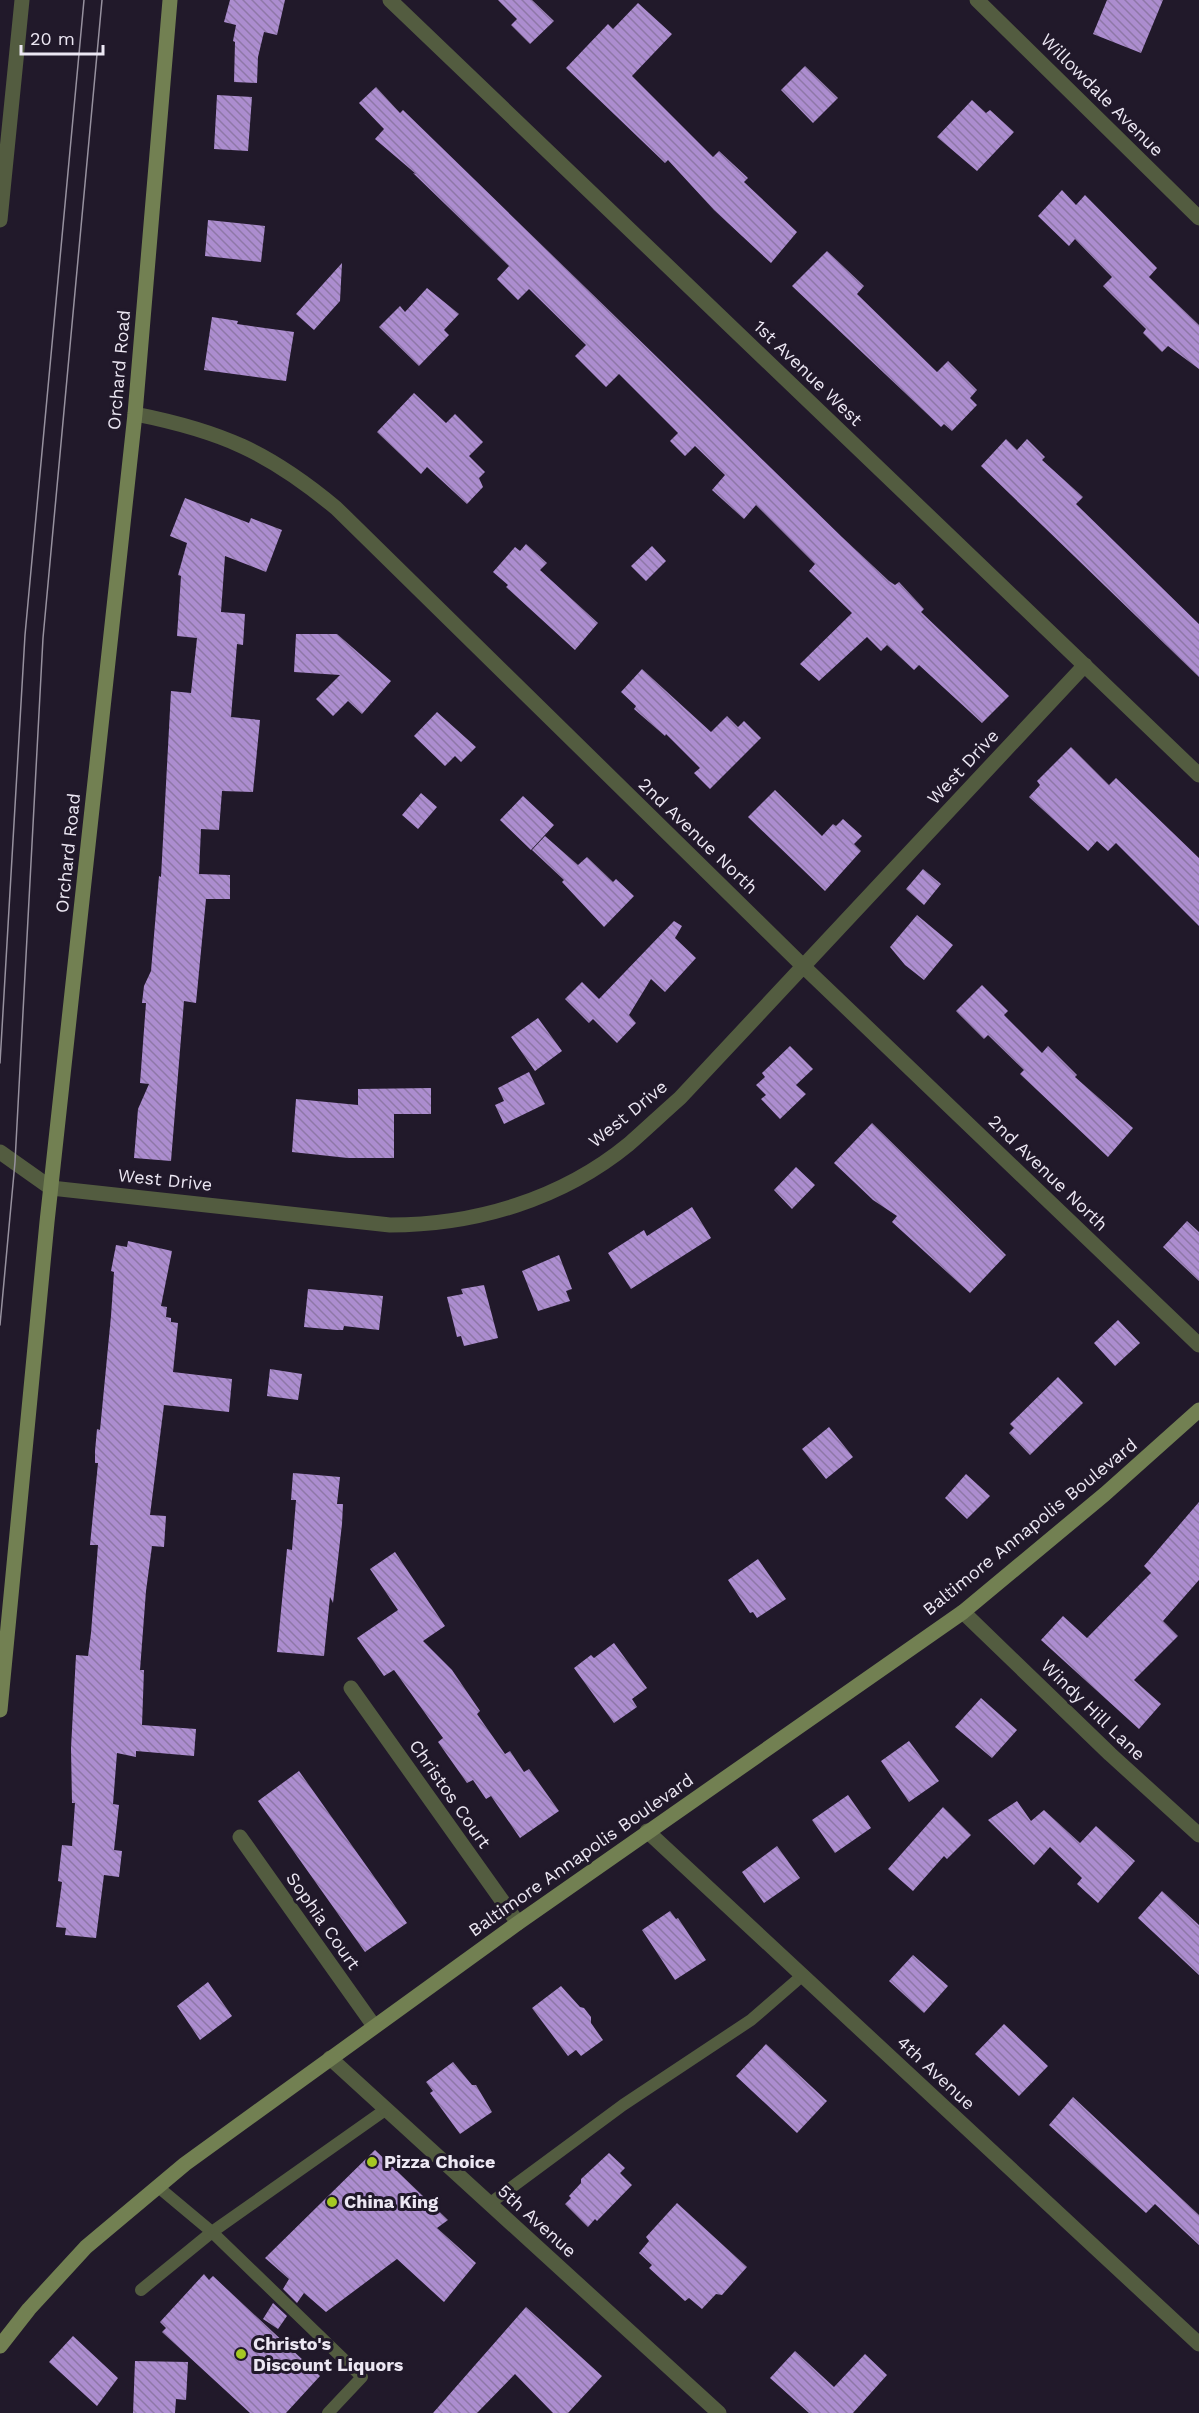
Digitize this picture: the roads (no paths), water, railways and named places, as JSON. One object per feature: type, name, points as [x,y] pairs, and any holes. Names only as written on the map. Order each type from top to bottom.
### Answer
[{"type":"street","points":[[0,220],[22,0]]},
{"type":"street","name":"Orchard Road","points":[[0,1710],[51,1188],[135,414],[170,0]]},
{"type":"street","name":"1st Avenue West","points":[[390,0],[1199,775]]},
{"type":"street","name":"Willowdale Avenue","points":[[977,0],[1199,218]]},
{"type":"street","name":"2nd Avenue North","points":[[135,414],[180,423],[223,437],[264,456],[297,475],[336,508],[803,966],[1199,1345]]},
{"type":"street","name":"West Drive","points":[[0,1152],[51,1188],[390,1225],[428,1225],[462,1221],[544,1195],[585,1173],[627,1145],[680,1098],[1085,665]]},
{"type":"street","name":"Baltimore Annapolis Boulevard","points":[[0,2346],[28,2309],[86,2247],[157,2186],[374,2026],[647,1831],[963,1612],[1105,1494],[1199,1410]]},
{"type":"street","name":"Windy Hill Lane","points":[[963,1612],[1110,1754],[1199,1835]]},
{"type":"street","name":"Christos Court","points":[[351,1688],[518,1923]]},
{"type":"street","name":"4th Avenue","points":[[647,1831],[1199,2344]]},
{"type":"street","name":"Sophia Court","points":[[240,1837],[374,2026]]},
{"type":"street","name":"5th Avenue","points":[[330,2058],[712,2411]]},
{"type":"lane","points":[[489,2204],[623,2105],[751,2020],[802,1976]]},
{"type":"lane","points":[[141,2290],[212,2232],[385,2110]]},
{"type":"lane","points":[[157,2186],[212,2232],[362,2377],[328,2413]]},
{"type":"tram line","points":[[0,1063],[25,635],[84,0]]},
{"type":"tram line","points":[[0,1325],[15,1162],[43,638],[102,0]]},
{"type":"place","name":"Pizza Choice","points":[[372,2162]]},
{"type":"place","name":"China King","points":[[332,2202]]},
{"type":"place","name":"Christo's Discount Liquors","points":[[241,2354]]}]
